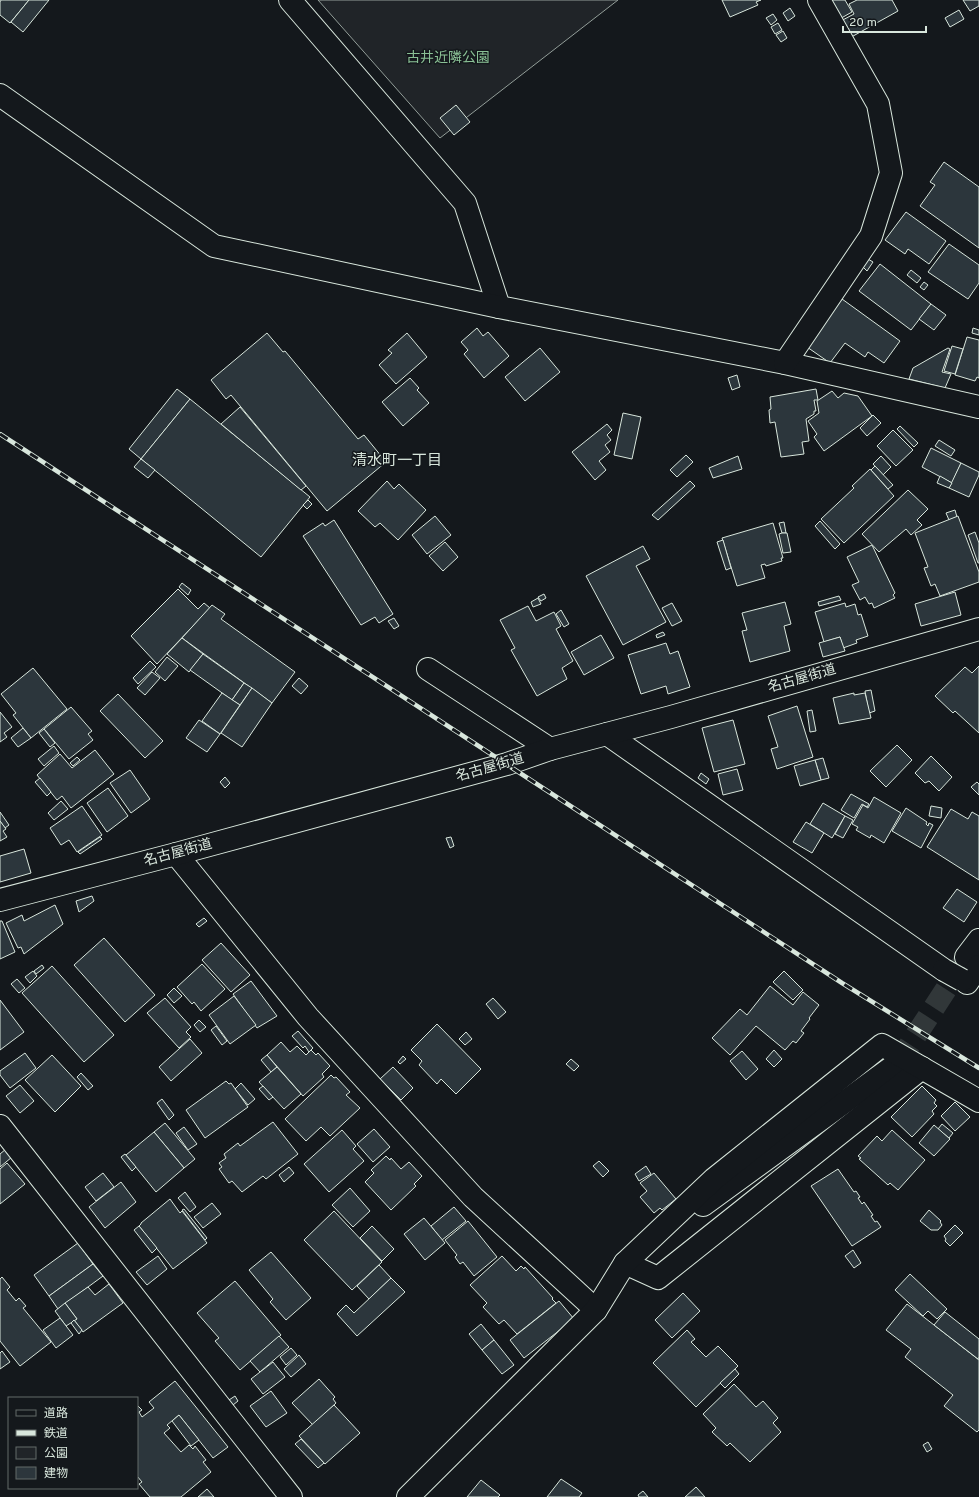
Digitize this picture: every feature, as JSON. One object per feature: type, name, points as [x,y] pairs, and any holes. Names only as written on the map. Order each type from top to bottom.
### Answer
[{"type":"street","points":[[290,0],[465,203],[499,307]]},
{"type":"street","points":[[785,363],[871,236],[891,173],[878,104],[819,0]]},
{"type":"street","points":[[0,95],[214,246],[499,307],[785,363],[979,407]]},
{"type":"street","name":"名古屋街道","points":[[0,900],[507,764],[550,750],[979,629]]},
{"type":"street","points":[[428,669],[550,750]]},
{"type":"street","points":[[607,734],[968,969]]},
{"type":"street","points":[[176,854],[308,1017],[473,1197],[596,1310]]},
{"type":"street","points":[[408,1497],[596,1310],[625,1263],[714,1179],[882,1045],[979,1101]]},
{"type":"street","points":[[625,1263],[898,1063]]},
{"type":"street","points":[[625,1263],[658,1278],[922,1068]]},
{"type":"street","points":[[0,1126],[291,1497]]},
{"type":"green space","name":"古井近隣公園","points":[[318,0],[618,0],[440,138]]},
{"type":"building","points":[[1,0],[29,0],[10,23],[0,15]]},
{"type":"building","points":[[29,0],[49,0],[23,32],[11,22]]},
{"type":"building","points":[[722,0],[761,0],[756,2],[758,5],[730,17]]},
{"type":"building","points":[[828,0],[845,0],[852,12],[836,21]]},
{"type":"building","points":[[857,0],[892,0],[898,11],[846,40],[837,23],[854,14],[849,4]]},
{"type":"building","points":[[963,0],[979,0],[979,6],[970,11]]},
{"type":"building","points":[[790,8],[795,16],[788,21],[783,13]]},
{"type":"building","points":[[959,10],[964,19],[950,27],[945,18]]},
{"type":"building","points":[[773,14],[777,20],[771,25],[766,18]]},
{"type":"building","points":[[778,23],[782,30],[775,34],[771,27]]},
{"type":"building","points":[[783,31],[787,38],[781,42],[776,35]]},
{"type":"building","points":[[456,105],[470,122],[454,135],[440,118]]},
{"type":"building","points":[[944,162],[979,187],[979,248],[920,206],[935,185],[930,182]]},
{"type":"building","points":[[906,212],[946,241],[929,264],[908,249],[905,254],[885,240]]},
{"type":"building","points":[[949,244],[979,265],[979,283],[968,299],[928,272]]},
{"type":"building","points":[[868,259],[873,262],[867,271],[863,267]]},
{"type":"building","points":[[880,264],[931,304],[911,330],[859,291]]},
{"type":"building","points":[[911,270],[921,278],[917,283],[907,275]]},
{"type":"building","points":[[924,282],[928,285],[924,290],[920,287]]},
{"type":"building","points":[[842,299],[900,341],[884,363],[868,352],[865,357],[845,343],[830,363],[807,347]]},
{"type":"building","points":[[931,304],[946,315],[934,330],[919,319]]},
{"type":"building","points":[[477,328],[483,336],[488,332],[509,356],[484,378],[464,354],[468,350],[461,342]]},
{"type":"building","points":[[973,328],[979,330],[979,335],[972,333]]},
{"type":"building","points":[[267,333],[283,352],[285,351],[358,439],[364,435],[386,462],[327,511],[231,395],[226,399],[211,380]]},
{"type":"building","points":[[407,333],[427,357],[396,384],[379,365],[392,353],[388,350]]},
{"type":"building","points":[[967,337],[979,340],[979,378],[977,377],[975,381],[955,375]]},
{"type":"building","points":[[952,346],[963,349],[955,374],[944,371]]},
{"type":"building","points":[[540,348],[560,372],[525,401],[505,377]]},
{"type":"building","points":[[948,348],[950,349],[942,372],[951,374],[945,388],[909,379],[913,368]]},
{"type":"building","points":[[737,375],[740,387],[732,390],[728,378]]},
{"type":"building","points":[[410,378],[419,388],[417,390],[429,403],[403,426],[382,402]]},
{"type":"building","points":[[177,389],[190,399],[141,459],[129,449]]},
{"type":"building","points":[[816,389],[818,400],[814,400],[816,411],[814,411],[814,414],[806,419],[809,441],[802,442],[804,454],[781,457],[775,422],[770,423],[770,397]]},
{"type":"building","points":[[832,391],[838,398],[844,393],[858,396],[872,416],[824,451],[814,437],[817,434],[808,421],[819,413],[817,401]]},
{"type":"building","points":[[190,399],[310,497],[261,557],[141,459]]},
{"type":"building","points":[[240,407],[306,486],[301,490],[221,424]]},
{"type":"building","points":[[623,413],[641,417],[632,459],[614,455]]},
{"type":"building","points":[[873,415],[881,423],[867,436],[860,428]]},
{"type":"building","points":[[607,424],[612,430],[607,435],[611,440],[605,445],[610,452],[599,461],[606,470],[595,480],[572,452]]},
{"type":"building","points":[[900,426],[918,443],[914,447],[897,429]]},
{"type":"building","points":[[893,430],[913,450],[896,466],[877,446]]},
{"type":"building","points":[[939,440],[955,450],[951,456],[935,446]]},
{"type":"building","points":[[931,448],[961,463],[952,483],[922,467]]},
{"type":"building","points":[[686,455],[693,462],[677,477],[670,470]]},
{"type":"building","points":[[738,456],[742,469],[713,478],[709,468]]},
{"type":"building","points":[[881,456],[891,467],[883,475],[873,464]]},
{"type":"building","points":[[141,459],[155,470],[148,478],[134,467]]},
{"type":"building","points":[[961,463],[979,472],[969,497],[949,488]]},
{"type":"building","points":[[875,466],[893,485],[888,489],[871,470]]},
{"type":"building","points":[[870,469],[894,496],[844,543],[821,519],[854,488],[852,486]]},
{"type":"building","points":[[940,476],[952,483],[949,488],[937,483]]},
{"type":"building","points":[[387,481],[394,489],[399,484],[426,510],[398,540],[380,523],[375,527],[358,511]]},
{"type":"building","points":[[690,481],[695,486],[658,520],[652,515]]},
{"type":"building","points":[[908,490],[928,509],[917,520],[922,525],[911,535],[906,529],[879,552],[862,534]]},
{"type":"building","points":[[308,500],[312,504],[307,509],[303,505]]},
{"type":"building","points":[[955,510],[957,517],[949,520],[946,513]]},
{"type":"building","points":[[435,516],[451,535],[427,554],[412,535]]},
{"type":"building","points":[[958,516],[979,572],[979,582],[940,596],[935,584],[931,586],[924,568],[928,567],[915,533]]},
{"type":"building","points":[[334,520],[393,614],[379,623],[375,617],[361,625],[303,536],[323,523],[325,526]]},
{"type":"building","points":[[820,521],[840,544],[835,549],[815,526]]},
{"type":"building","points":[[784,522],[786,533],[782,533],[779,523]]},
{"type":"building","points":[[773,523],[783,558],[781,558],[782,561],[766,566],[765,564],[761,565],[765,578],[737,586],[722,538]]},
{"type":"building","points":[[975,532],[979,543],[979,563],[968,535]]},
{"type":"building","points":[[787,533],[791,552],[783,553],[779,534]]},
{"type":"building","points":[[723,540],[731,568],[726,570],[717,542]]},
{"type":"building","points":[[445,542],[458,557],[443,571],[429,556]]},
{"type":"building","points":[[872,545],[895,593],[893,595],[895,598],[874,608],[872,603],[869,604],[865,597],[860,600],[852,585],[859,582],[847,557]]},
{"type":"building","points":[[643,546],[650,559],[636,566],[666,622],[623,645],[586,576]]},
{"type":"building","points":[[182,583],[191,590],[188,595],[179,587]]},
{"type":"building","points":[[178,589],[198,609],[204,603],[210,608],[157,664],[131,636]]},
{"type":"building","points":[[955,592],[961,615],[921,626],[915,604]]},
{"type":"building","points":[[544,594],[546,598],[541,601],[538,597]]},
{"type":"building","points":[[839,596],[841,600],[819,606],[818,602]]},
{"type":"building","points":[[538,598],[541,604],[533,607],[531,602]]},
{"type":"building","points":[[785,602],[791,624],[784,626],[790,651],[750,662],[742,631],[747,630],[742,613]]},
{"type":"building","points":[[672,603],[682,621],[672,626],[662,608]]},
{"type":"building","points":[[845,603],[846,607],[855,604],[858,615],[861,614],[868,636],[856,640],[857,643],[843,648],[840,637],[824,642],[815,612]]},
{"type":"building","points":[[212,605],[225,614],[221,619],[295,672],[272,703],[182,638]]},
{"type":"building","points":[[528,606],[536,621],[554,612],[561,626],[556,629],[573,661],[562,668],[567,679],[537,696],[511,650],[515,648],[500,620]]},
{"type":"building","points":[[561,610],[569,624],[564,627],[556,614]]},
{"type":"building","points":[[394,618],[399,626],[394,629],[388,621]]},
{"type":"building","points":[[663,632],[665,635],[657,638],[656,635]]},
{"type":"building","points":[[601,635],[614,658],[584,675],[571,652]]},
{"type":"building","points":[[840,637],[845,651],[823,657],[819,643]]},
{"type":"building","points":[[182,638],[203,654],[189,672],[167,654]]},
{"type":"building","points":[[666,643],[670,654],[678,651],[690,687],[668,694],[666,686],[641,694],[628,655]]},
{"type":"building","points":[[203,654],[244,683],[232,700],[190,670]]},
{"type":"building","points":[[167,657],[178,666],[165,681],[155,672]]},
{"type":"building","points":[[150,661],[156,667],[138,684],[133,678]]},
{"type":"building","points":[[979,666],[979,733],[955,711],[953,713],[935,696],[965,667],[972,673]]},
{"type":"building","points":[[33,668],[67,709],[31,738],[13,715],[16,713],[1,694]]},
{"type":"building","points":[[152,672],[160,678],[145,695],[137,688]]},
{"type":"building","points":[[299,678],[308,686],[301,694],[292,686]]},
{"type":"building","points":[[244,683],[252,688],[240,705],[232,700]]},
{"type":"building","points":[[252,688],[272,703],[242,747],[221,733]]},
{"type":"building","points":[[871,690],[875,711],[869,713],[865,691]]},
{"type":"building","points":[[222,693],[240,705],[220,734],[202,721]]},
{"type":"building","points":[[854,693],[854,695],[865,693],[871,718],[839,724],[833,698]]},
{"type":"building","points":[[118,694],[163,741],[145,758],[100,711]]},
{"type":"building","points":[[797,706],[813,757],[777,769],[771,749],[778,747],[768,716]]},
{"type":"building","points":[[71,707],[92,731],[88,734],[93,740],[69,759],[44,729]]},
{"type":"building","points":[[812,710],[816,731],[810,732],[807,711]]},
{"type":"building","points":[[0,712],[12,727],[4,733],[7,737],[0,742]]},
{"type":"building","points":[[199,720],[220,734],[207,752],[186,738]]},
{"type":"building","points":[[733,720],[745,764],[714,772],[702,728]]},
{"type":"building","points":[[23,728],[31,738],[18,747],[11,738]]},
{"type":"building","points":[[44,729],[55,743],[50,747],[39,733]]},
{"type":"building","points":[[897,745],[912,760],[886,787],[870,771]]},
{"type":"building","points":[[54,746],[59,753],[44,766],[38,759]]},
{"type":"building","points":[[95,750],[114,774],[71,808],[62,796],[57,800],[37,775],[60,754],[72,768]]},
{"type":"building","points":[[931,756],[952,777],[939,791],[929,781],[925,783],[915,773]]},
{"type":"building","points":[[77,757],[80,760],[73,766],[70,763]]},
{"type":"building","points":[[823,758],[829,778],[821,780],[815,760]]},
{"type":"building","points":[[815,760],[821,780],[800,786],[794,766]]},
{"type":"building","points":[[737,769],[743,790],[723,795],[718,774]]},
{"type":"building","points":[[130,770],[150,799],[131,813],[110,783]]},
{"type":"building","points":[[701,773],[709,779],[706,784],[698,778]]},
{"type":"building","points":[[225,777],[230,783],[225,788],[220,782]]},
{"type":"building","points":[[40,778],[51,792],[47,796],[35,782]]},
{"type":"building","points":[[977,782],[979,784],[979,795],[971,787]]},
{"type":"building","points":[[108,788],[128,816],[107,832],[87,803]]},
{"type":"building","points":[[851,794],[869,804],[867,807],[862,804],[854,818],[841,810]]},
{"type":"building","points":[[874,797],[901,813],[884,843],[871,835],[870,838],[856,830],[858,827],[852,824],[863,805],[868,808]]},
{"type":"building","points":[[61,801],[68,809],[54,820],[48,813]]},
{"type":"building","points":[[823,803],[845,816],[832,838],[810,824]]},
{"type":"building","points":[[82,806],[102,835],[77,852],[69,840],[61,845],[50,828]]},
{"type":"building","points":[[931,806],[942,808],[941,818],[929,816]]},
{"type":"building","points":[[906,808],[927,822],[926,824],[928,826],[929,823],[933,825],[921,848],[892,831]]},
{"type":"building","points":[[951,809],[968,819],[972,812],[979,816],[979,880],[927,847]]},
{"type":"building","points":[[0,812],[9,825],[5,828],[0,821]]},
{"type":"building","points":[[845,816],[853,820],[843,838],[835,834]]},
{"type":"building","points":[[0,821],[6,829],[3,831],[7,837],[0,841]]},
{"type":"building","points":[[806,822],[824,833],[812,853],[793,842]]},
{"type":"building","points":[[100,837],[102,839],[80,854],[78,852]]},
{"type":"building","points":[[451,837],[454,846],[450,848],[446,838]]},
{"type":"building","points":[[24,849],[31,873],[0,882],[0,856]]},
{"type":"building","points":[[957,889],[977,902],[964,922],[943,908]]},
{"type":"building","points":[[92,896],[94,901],[79,912],[76,901]]},
{"type":"building","points":[[55,905],[63,924],[24,954],[21,947],[18,948],[6,923],[22,915],[24,921]]},
{"type":"building","points":[[204,918],[207,921],[199,927],[196,924]]},
{"type":"building","points":[[0,921],[2,921],[15,952],[0,959]]},
{"type":"building","points":[[104,938],[155,995],[125,1022],[74,965]]},
{"type":"building","points":[[221,943],[250,975],[231,992],[202,960]]},
{"type":"building","points":[[202,964],[225,989],[201,1011],[194,1002],[192,1004],[177,987]]},
{"type":"building","points":[[42,965],[44,968],[36,974],[34,971]]},
{"type":"building","points":[[52,966],[114,1035],[84,1062],[22,993]]},
{"type":"building","points":[[33,971],[37,976],[30,983],[25,977]]},
{"type":"building","points":[[784,971],[803,990],[793,1000],[773,982]]},
{"type":"building","points":[[17,979],[25,988],[19,993],[11,984]]},
{"type":"building","points":[[251,981],[277,1016],[257,1028],[233,994]]},
{"type":"building","points":[[770,986],[793,1005],[803,992],[819,1005],[801,1031],[804,1033],[796,1043],[793,1041],[785,1050],[756,1026],[730,1055],[712,1038],[740,1009],[747,1015]]},
{"type":"building","points":[[174,988],[182,996],[174,1003],[167,995]]},
{"type":"building","points":[[234,996],[256,1025],[230,1044],[209,1015]]},
{"type":"building","points":[[165,998],[191,1027],[186,1032],[191,1037],[179,1048],[147,1013]]},
{"type":"building","points":[[493,998],[506,1012],[498,1019],[486,1004]]},
{"type":"building","points":[[0,1000],[24,1032],[0,1050]]},
{"type":"building","points":[[199,1020],[206,1027],[200,1032],[194,1025]]},
{"type":"building","points":[[437,1024],[481,1069],[456,1094],[441,1079],[437,1084],[419,1065],[422,1061],[411,1050]]},
{"type":"building","points":[[216,1026],[227,1041],[222,1045],[211,1030]]},
{"type":"building","points":[[298,1031],[313,1048],[309,1052],[305,1046],[303,1048],[292,1036]]},
{"type":"building","points":[[466,1032],[472,1039],[465,1045],[459,1039]]},
{"type":"building","points":[[190,1039],[202,1053],[171,1081],[159,1067]]},
{"type":"building","points":[[281,1042],[290,1052],[297,1046],[306,1055],[311,1050],[316,1055],[318,1053],[330,1066],[322,1074],[324,1077],[303,1096],[267,1055]]},
{"type":"building","points":[[774,1050],[782,1059],[774,1067],[766,1059]]},
{"type":"building","points":[[742,1051],[758,1069],[746,1080],[730,1061]]},
{"type":"building","points":[[25,1053],[36,1068],[10,1088],[0,1075],[0,1071]]},
{"type":"building","points":[[52,1055],[81,1086],[55,1112],[25,1080]]},
{"type":"building","points":[[267,1055],[277,1067],[271,1072],[261,1060]]},
{"type":"building","points":[[403,1056],[406,1059],[400,1064],[398,1062]]},
{"type":"building","points":[[571,1059],[579,1066],[574,1071],[566,1064]]},
{"type":"building","points":[[277,1067],[301,1094],[284,1109],[259,1082]]},
{"type":"building","points":[[393,1067],[413,1088],[401,1100],[380,1079]]},
{"type":"building","points":[[81,1073],[93,1086],[88,1090],[77,1077]]},
{"type":"building","points":[[331,1075],[334,1078],[336,1077],[350,1092],[346,1095],[360,1108],[330,1136],[321,1127],[306,1141],[285,1119]]},
{"type":"building","points":[[226,1081],[229,1084],[231,1083],[248,1107],[205,1138],[186,1110]]},
{"type":"building","points":[[241,1083],[255,1099],[248,1105],[235,1089]]},
{"type":"building","points":[[20,1085],[34,1101],[20,1113],[6,1096]]},
{"type":"building","points":[[263,1086],[273,1097],[269,1100],[259,1089]]},
{"type":"building","points":[[922,1086],[936,1100],[934,1103],[937,1106],[932,1111],[934,1114],[912,1137],[891,1117]]},
{"type":"building","points":[[162,1099],[174,1115],[169,1120],[157,1103]]},
{"type":"building","points":[[955,1102],[970,1117],[955,1131],[941,1116]]},
{"type":"building","points":[[273,1122],[298,1154],[266,1179],[263,1176],[242,1192],[232,1181],[229,1183],[219,1169],[222,1167],[219,1163],[226,1158],[224,1154],[238,1143],[240,1146]]},
{"type":"building","points":[[165,1123],[195,1159],[184,1168],[154,1132]]},
{"type":"building","points":[[942,1124],[953,1133],[949,1138],[938,1129]]},
{"type":"building","points":[[934,1125],[950,1139],[934,1156],[919,1143]]},
{"type":"building","points":[[184,1127],[197,1144],[188,1150],[176,1133]]},
{"type":"building","points":[[374,1129],[390,1147],[373,1162],[357,1144]]},
{"type":"building","points":[[342,1130],[356,1146],[353,1149],[364,1161],[329,1192],[304,1164]]},
{"type":"building","points":[[892,1130],[925,1160],[898,1190],[890,1183],[888,1185],[859,1159],[861,1158],[858,1156],[877,1136],[882,1141]]},
{"type":"building","points":[[154,1132],[184,1168],[156,1192],[126,1155]]},
{"type":"building","points":[[6,1149],[12,1157],[0,1167],[0,1154]]},
{"type":"building","points":[[125,1154],[136,1167],[132,1171],[121,1157]]},
{"type":"building","points":[[386,1156],[390,1160],[391,1158],[401,1169],[409,1162],[422,1176],[414,1184],[416,1186],[391,1210],[365,1182],[374,1173],[371,1170]]},
{"type":"building","points":[[599,1161],[609,1171],[603,1177],[593,1166]]},
{"type":"building","points":[[7,1163],[25,1184],[0,1204],[0,1169]]},
{"type":"building","points":[[646,1166],[651,1174],[639,1181],[635,1174]]},
{"type":"building","points":[[289,1167],[294,1173],[284,1182],[279,1175]]},
{"type":"building","points":[[838,1169],[854,1192],[856,1191],[862,1204],[864,1202],[873,1215],[871,1216],[875,1222],[877,1221],[881,1227],[852,1246],[811,1186]]},
{"type":"building","points":[[103,1173],[114,1187],[96,1201],[85,1187]]},
{"type":"building","points":[[654,1173],[676,1199],[662,1210],[660,1208],[654,1213],[640,1197],[647,1191],[640,1183]]},
{"type":"building","points":[[121,1182],[136,1202],[105,1228],[89,1207]]},
{"type":"building","points":[[350,1188],[370,1211],[353,1227],[332,1205]]},
{"type":"building","points":[[185,1192],[196,1207],[190,1212],[178,1198]]},
{"type":"building","points":[[170,1199],[180,1213],[182,1211],[207,1243],[173,1269],[139,1226]]},
{"type":"building","points":[[212,1203],[221,1214],[203,1228],[194,1217]]},
{"type":"building","points":[[454,1207],[466,1221],[442,1240],[431,1226]]},
{"type":"building","points":[[184,1209],[207,1238],[205,1240],[182,1210]]},
{"type":"building","points":[[929,1210],[941,1221],[940,1222],[942,1225],[938,1230],[931,1230],[920,1221]]},
{"type":"building","points":[[334,1211],[382,1262],[352,1290],[304,1240]]},
{"type":"building","points":[[424,1218],[445,1243],[425,1260],[404,1234]]},
{"type":"building","points":[[468,1221],[497,1257],[474,1276],[463,1262],[460,1264],[455,1257],[457,1255],[445,1240]]},
{"type":"building","points":[[955,1225],[963,1233],[950,1246],[945,1241],[946,1239],[944,1236]]},
{"type":"building","points":[[139,1226],[157,1248],[152,1253],[134,1230]]},
{"type":"building","points":[[372,1226],[394,1249],[382,1261],[360,1238]]},
{"type":"building","points":[[78,1243],[93,1264],[49,1296],[34,1275]]},
{"type":"building","points":[[853,1250],[861,1263],[854,1268],[845,1256]]},
{"type":"building","points":[[271,1252],[311,1298],[286,1320],[270,1302],[273,1299],[249,1270]]},
{"type":"building","points":[[158,1256],[167,1269],[147,1285],[136,1272]]},
{"type":"building","points":[[502,1256],[516,1271],[521,1266],[524,1269],[525,1267],[556,1303],[517,1334],[504,1320],[499,1324],[483,1307],[487,1303],[470,1285]]},
{"type":"building","points":[[93,1264],[103,1276],[58,1309],[49,1296]]},
{"type":"building","points":[[379,1265],[391,1278],[369,1299],[357,1286]]},
{"type":"building","points":[[910,1274],[947,1309],[937,1319],[928,1311],[923,1316],[895,1290]]},
{"type":"building","points":[[2,1277],[10,1287],[7,1290],[16,1301],[19,1298],[26,1306],[23,1308],[51,1342],[20,1366],[0,1341],[0,1279]]},
{"type":"building","points":[[391,1278],[405,1292],[357,1336],[337,1314],[346,1305],[354,1313]]},
{"type":"building","points":[[235,1281],[281,1335],[240,1370],[215,1341],[219,1338],[197,1313]]},
{"type":"building","points":[[109,1284],[123,1303],[83,1332],[74,1320],[77,1319],[65,1303],[88,1287],[95,1295]]},
{"type":"building","points":[[683,1293],[700,1311],[672,1338],[655,1320]]},
{"type":"building","points":[[559,1301],[574,1319],[524,1358],[510,1340]]},
{"type":"building","points":[[65,1303],[77,1319],[66,1326],[55,1311]]},
{"type":"building","points":[[907,1304],[979,1360],[979,1430],[977,1432],[944,1406],[953,1395],[905,1357],[911,1349],[886,1330]]},
{"type":"building","points":[[945,1312],[979,1339],[978,1359],[934,1325]]},
{"type":"building","points":[[60,1318],[73,1335],[56,1348],[43,1330]]},
{"type":"building","points":[[74,1320],[82,1330],[79,1334],[71,1323]]},
{"type":"building","points":[[481,1324],[494,1340],[482,1350],[469,1334]]},
{"type":"building","points":[[687,1330],[695,1339],[691,1342],[706,1357],[718,1346],[738,1366],[696,1407],[653,1363]]},
{"type":"building","points":[[279,1336],[289,1347],[260,1372],[250,1361]]},
{"type":"building","points":[[494,1340],[514,1365],[502,1374],[482,1350]]},
{"type":"building","points":[[291,1348],[297,1355],[286,1365],[280,1357]]},
{"type":"building","points":[[2,1351],[10,1362],[0,1369],[0,1353]]},
{"type":"building","points":[[299,1355],[306,1364],[291,1377],[284,1369]]},
{"type":"building","points":[[273,1362],[285,1377],[263,1394],[251,1379]]},
{"type":"building","points":[[735,1369],[739,1374],[725,1388],[720,1383]]},
{"type":"building","points":[[319,1379],[335,1397],[333,1399],[336,1403],[313,1425],[292,1403]]},
{"type":"building","points":[[175,1381],[228,1447],[213,1458],[179,1415],[167,1425],[170,1428],[164,1433],[181,1452],[189,1445],[193,1449],[195,1446],[206,1460],[203,1462],[211,1472],[181,1497],[150,1497],[139,1484],[142,1482],[138,1477],[138,1406],[142,1410],[139,1412],[142,1417],[154,1408],[149,1402]]},
{"type":"building","points":[[734,1384],[756,1407],[763,1401],[778,1418],[773,1423],[781,1432],[750,1462],[730,1443],[727,1446],[712,1432],[716,1428],[703,1414]]},
{"type":"building","points":[[271,1391],[287,1413],[266,1427],[250,1406]]},
{"type":"building","points":[[235,1396],[238,1401],[233,1405],[229,1400]]},
{"type":"building","points":[[334,1405],[360,1433],[325,1464],[299,1436]]},
{"type":"building","points":[[179,1415],[199,1440],[191,1446],[172,1421]]},
{"type":"building","points":[[301,1439],[324,1463],[318,1468],[295,1444]]},
{"type":"building","points":[[928,1442],[932,1449],[927,1452],[923,1445]]},
{"type":"building","points":[[561,1479],[582,1493],[579,1497],[547,1497]]},
{"type":"building","points":[[481,1480],[500,1495],[498,1497],[467,1497]]},
{"type":"building","points":[[696,1487],[705,1497],[685,1497]]},
{"type":"building","points":[[207,1489],[214,1497],[198,1497]]},
{"type":"building","points":[[643,1491],[648,1497],[639,1497],[638,1495]]},
{"type":"tunnel","points":[[898,1063],[965,960]]},
{"type":"railway","points":[[0,434],[842,983],[979,1068]]},
{"type":"district","name":"清水町一丁目","points":[[397,461]]}]
